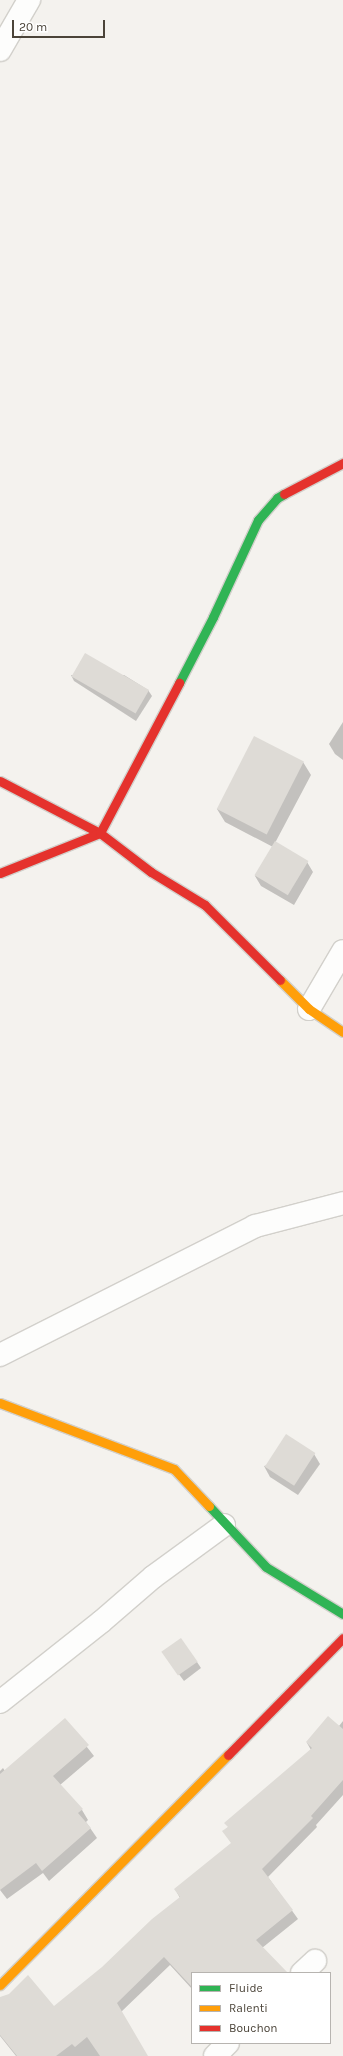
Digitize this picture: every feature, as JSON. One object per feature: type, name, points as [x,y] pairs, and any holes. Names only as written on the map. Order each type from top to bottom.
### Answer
[{"type":"street","points":[[0,50],[29,0]]},
{"type":"street","points":[[0,873],[100,833],[212,617],[258,520],[277,498],[343,463]]},
{"type":"street","points":[[0,781],[100,833],[151,872],[204,906],[309,1009],[343,1032]]},
{"type":"street","points":[[309,1009],[343,950]]},
{"type":"street","points":[[0,1355],[255,1226],[343,1203]]},
{"type":"street","points":[[0,1403],[174,1469],[224,1525],[266,1567],[343,1614]]},
{"type":"street","points":[[0,1702],[101,1622],[153,1577],[224,1525]]},
{"type":"street","points":[[0,1985],[343,1638]]},
{"type":"street","points":[[215,2056],[227,2044]]},
{"type":"building","points":[[85,653],[149,690],[136,713],[72,676]]},
{"type":"building","points":[[254,736],[304,761],[267,834],[217,809]]},
{"type":"building","points":[[275,841],[308,861],[288,895],[254,875]]},
{"type":"building","points":[[286,1434],[315,1453],[294,1486],[265,1467]]},
{"type":"building","points":[[181,1638],[198,1662],[178,1676],[161,1652]]},
{"type":"building","points":[[328,1716],[343,1729],[343,1780],[311,1816],[313,1818],[262,1869],[293,1910],[256,1940],[287,1972],[191,1972],[191,1986],[164,1957],[117,2003],[148,2056],[100,2056],[87,2037],[75,2047],[72,2044],[56,2056],[17,2056],[0,2035],[0,1997],[9,1994],[28,1975],[54,2006],[102,1967],[152,1919],[180,1897],[174,1889],[231,1843],[222,1831],[228,1827],[224,1823],[312,1748],[306,1742]]},
{"type":"building","points":[[65,1718],[89,1745],[53,1776],[83,1809],[78,1813],[91,1828],[42,1871],[36,1863],[0,1890],[0,1774]]},
{"type":"traffic: fast","points":[[179,683],[213,617],[258,520],[277,498],[284,494]]},
{"type":"traffic: fast","points":[[209,1506],[266,1567],[343,1614]]},
{"type":"traffic: slow","points":[[280,980],[309,1009],[343,1032]]},
{"type":"traffic: slow","points":[[0,1403],[174,1469],[209,1506]]},
{"type":"traffic: slow","points":[[0,1985],[228,1755]]},
{"type":"traffic: jam","points":[[284,494],[343,463]]},
{"type":"traffic: jam","points":[[0,873],[100,833],[179,683]]},
{"type":"traffic: jam","points":[[0,781],[100,833],[151,872],[205,905],[280,980]]},
{"type":"traffic: jam","points":[[228,1755],[343,1638]]}]
